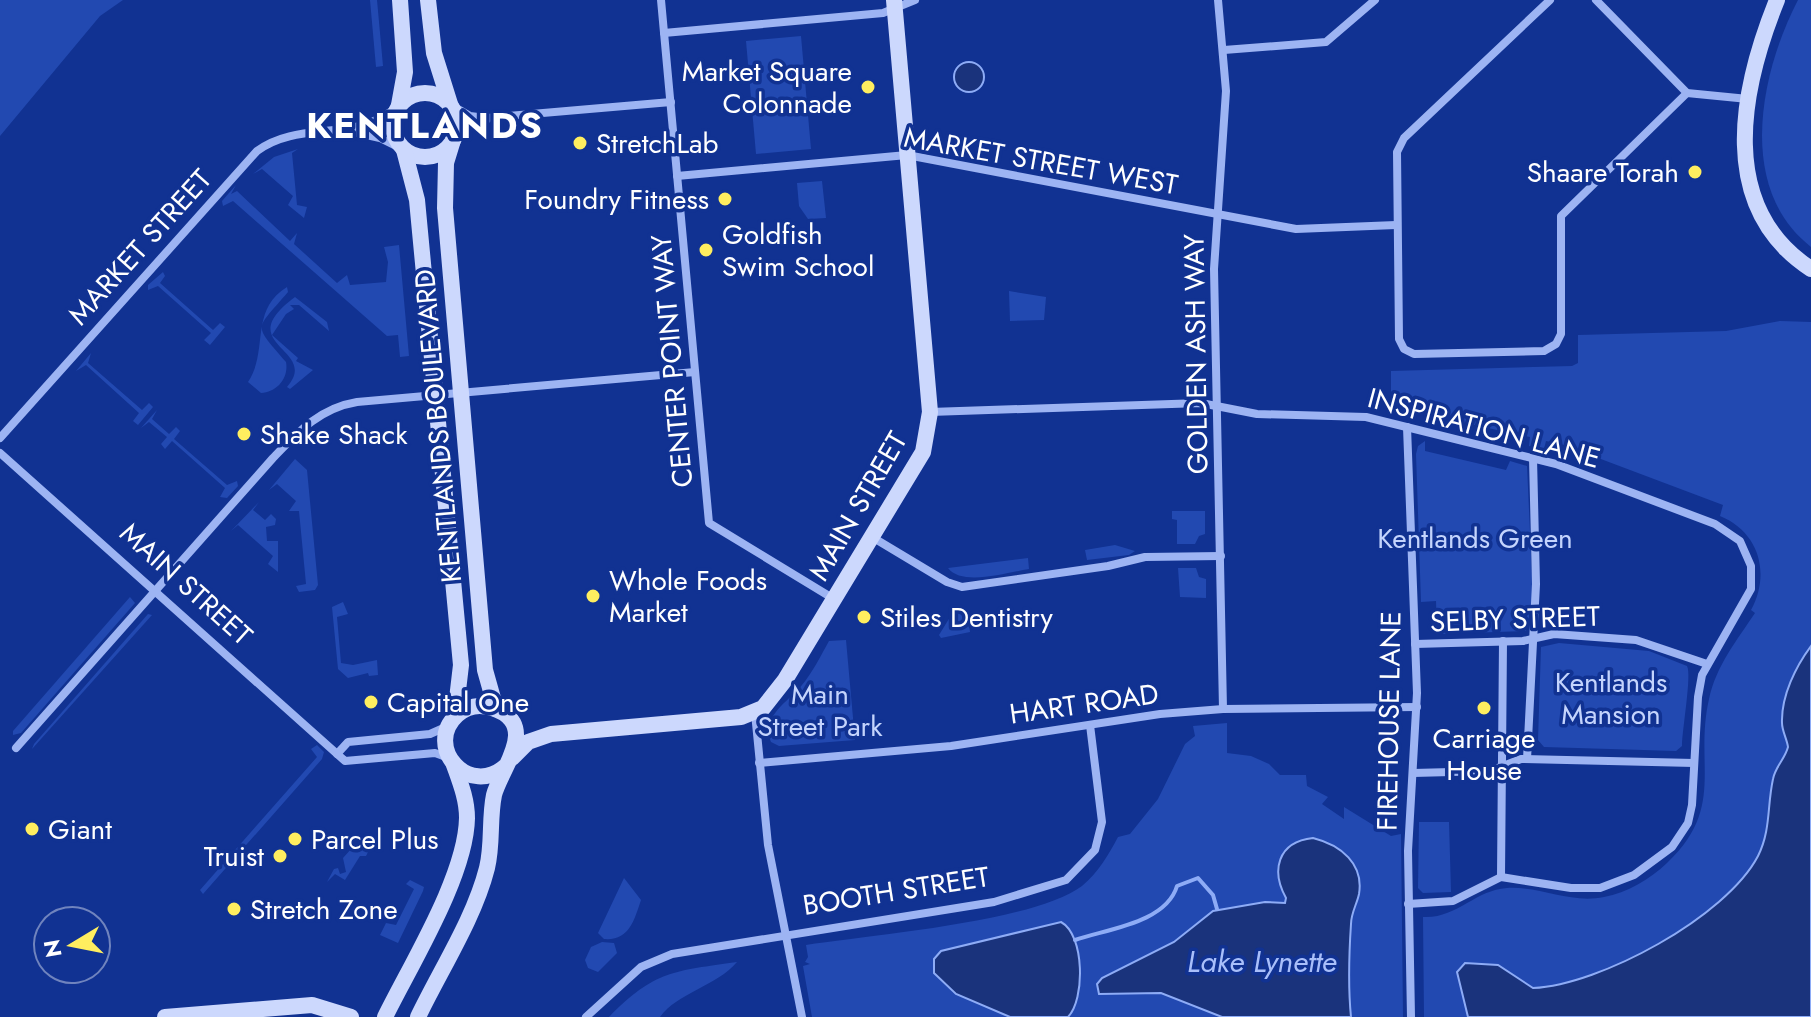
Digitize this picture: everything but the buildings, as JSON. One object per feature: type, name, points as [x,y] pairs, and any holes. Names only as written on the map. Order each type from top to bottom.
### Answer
[{"type":"street","points":[[400,0],[405,72],[392,127],[404,150],[421,157],[433,156],[449,146],[457,121],[439,75],[428,0]]},
{"type":"street","name":"CENTER POINT WAY","points":[[661,0],[709,523],[835,600]]},
{"type":"street","points":[[664,33],[883,13],[894,4],[915,0]]},
{"type":"street","name":"GOLDEN ASH WAY","points":[[1218,0],[1224,50],[1225,114],[1214,269],[1223,709]]},
{"type":"street","points":[[1224,50],[1326,42],[1375,0]]},
{"type":"street","points":[[1550,0],[1404,138],[1395,170],[1399,339],[1404,349],[1414,354],[1544,351],[1556,344],[1561,334],[1561,216],[1687,93]]},
{"type":"street","points":[[1596,0],[1687,93],[1748,99]]},
{"type":"street","points":[[1777,0],[1763,34],[1748,99],[1744,163],[1754,201],[1773,234],[1811,269]]},
{"type":"street","name":"MAIN STREET","points":[[755,713],[778,691],[923,452],[930,412],[894,4]]},
{"type":"street","points":[[399,105],[412,95],[425,92],[438,95],[472,116],[498,117],[671,102]]},
{"type":"street","name":"MARKET STREET","points":[[0,438],[257,151],[286,137],[340,132],[378,122],[399,105]]},
{"type":"street","points":[[454,137],[472,124],[498,117]]},
{"type":"street","name":"MARKET STREET","points":[[340,132],[380,138],[404,150]]},
{"type":"street","name":"KENTLANDS BOULEVARD","points":[[454,137],[446,163],[444,195],[485,670],[500,712]]},
{"type":"street","name":"KENTLANDS BOULEVARD","points":[[404,150],[416,192],[461,665],[454,718]]},
{"type":"street","name":"MARKET STREET WEST","points":[[677,176],[907,155],[1296,229],[1396,225]]},
{"type":"street","points":[[16,748],[310,422],[347,404],[695,372]]},
{"type":"street","name":"INSPIRATION LANE","points":[[930,412],[1216,405],[1257,414],[1354,415],[1533,458],[1711,522],[1740,541],[1751,566],[1751,589],[1707,664],[1698,697],[1691,814],[1681,836],[1663,856],[1634,875],[1600,888],[1583,889],[1501,877]]},
{"type":"street","name":"FIREHOUSE LANE","points":[[1407,427],[1417,707],[1408,904],[1411,1017]]},
{"type":"street","name":"MAIN STREET","points":[[0,453],[337,754]]},
{"type":"street","points":[[1527,759],[1536,584],[1533,458]]},
{"type":"street","points":[[872,537],[947,582],[962,587],[1087,570],[1145,557],[1221,556]]},
{"type":"street","name":"SELBY STREET","points":[[1415,644],[1531,640],[1554,634],[1645,641],[1707,664]]},
{"type":"street","points":[[1408,904],[1453,901],[1488,880],[1501,877],[1503,641]]},
{"type":"street","points":[[551,734],[527,730],[500,712],[471,707],[438,733],[348,742],[337,754],[345,761],[435,753],[468,774],[482,777],[495,774],[528,742],[551,734],[755,713],[768,845],[802,1017]]},
{"type":"street","name":"HART ROAD","points":[[759,763],[951,746],[1223,709],[1417,707]]},
{"type":"street","points":[[418,1017],[482,885],[491,845],[493,799],[510,761],[516,737],[500,712]]},
{"type":"street","points":[[385,1017],[451,883],[466,838],[465,798],[446,743],[454,718]]},
{"type":"street","name":"BOOTH STREET","points":[[586,1017],[602,1006],[630,975],[660,958],[786,934],[994,902],[1054,885],[1075,874],[1095,850],[1102,822],[1090,725]]},
{"type":"street","points":[[1413,773],[1501,768],[1512,760],[1527,759],[1694,763]]},
{"type":"street","points":[[165,1017],[312,1005],[351,1017]]},
{"type":"green space","points":[[0,0],[123,0],[100,16],[0,136]]},
{"type":"green space","points":[[370,0],[377,0],[383,66],[376,67]]},
{"type":"green space","points":[[1798,0],[1811,0],[1811,247],[1787,223],[1772,194],[1764,163],[1762,129],[1773,61]]},
{"type":"green space","points":[[801,36],[811,149],[756,154],[746,41]]},
{"type":"green space","points":[[298,149],[292,153],[297,205],[307,207],[304,218],[288,205],[293,196],[262,169],[253,174],[274,157]]},
{"type":"green space","points":[[822,181],[826,218],[808,219],[799,206],[797,183]]},
{"type":"green space","points":[[236,185],[231,194],[237,191],[290,241],[297,233],[294,244],[337,283],[347,275],[350,285],[386,282],[388,262],[384,247],[399,245],[409,356],[400,357],[398,335],[387,336],[233,201],[223,206],[222,201]]},
{"type":"green space","points":[[163,272],[165,276],[160,283],[213,330],[220,323],[225,327],[210,345],[204,340],[211,333],[158,286],[148,290],[148,285]]},
{"type":"green space","points":[[287,287],[288,292],[262,327],[268,307],[275,296]]},
{"type":"green space","points":[[1009,291],[1046,297],[1044,320],[1010,321]]},
{"type":"green space","points":[[295,297],[327,322],[329,331],[299,305],[290,305],[294,309],[286,314],[272,335],[271,326],[277,313]]},
{"type":"green space","points":[[1780,321],[1811,322],[1811,1017],[1424,1017],[1423,917],[1446,914],[1485,894],[1507,888],[1591,899],[1613,895],[1630,889],[1653,874],[1685,843],[1702,804],[1705,723],[1712,687],[1728,654],[1755,613],[1751,610],[1760,582],[1760,568],[1758,555],[1744,532],[1720,516],[1723,505],[1561,444],[1546,441],[1544,449],[1529,446],[1530,437],[1391,407],[1391,371],[1572,366],[1578,363],[1578,335],[1726,331]]},
{"type":"green space","points":[[262,327],[263,333],[286,362],[286,373],[277,387],[261,393],[248,382],[258,357]]},
{"type":"green space","points":[[272,335],[298,358],[296,361],[313,370],[290,389],[287,387],[294,374],[293,363]]},
{"type":"green space","points":[[91,353],[88,363],[142,410],[149,403],[153,407],[138,425],[133,421],[139,413],[86,365],[76,371]]},
{"type":"green space","points":[[157,410],[152,419],[169,434],[176,427],[180,431],[174,439],[227,485],[237,481],[238,486],[227,498],[220,497],[225,488],[172,441],[165,449],[161,444],[167,437],[149,422],[141,428]]},
{"type":"green space","name":"Kentlands Green","points":[[1425,441],[1425,451],[1506,470],[1510,461],[1527,466],[1533,598],[1526,631],[1437,634],[1436,601],[1421,602],[1416,454],[1418,446]]},
{"type":"green space","points":[[295,459],[307,470],[318,585],[315,590],[299,592],[296,586],[306,584],[299,511],[289,511],[296,501],[277,484],[269,490]]},
{"type":"green space","points":[[259,502],[253,510],[265,520],[271,514],[276,519],[275,525],[266,527],[267,541],[278,541],[278,572],[268,564],[273,556],[238,525],[231,531]]},
{"type":"green space","points":[[1172,511],[1205,511],[1205,534],[1199,536],[1195,544],[1177,544],[1177,520],[1172,519]]},
{"type":"green space","points":[[1115,545],[1135,551],[1129,555],[1087,560],[1085,550]]},
{"type":"green space","points":[[1028,558],[1029,569],[986,577],[964,577],[948,568]]},
{"type":"green space","points":[[1178,568],[1196,568],[1199,577],[1206,579],[1206,598],[1180,597]]},
{"type":"green space","points":[[130,597],[135,603],[21,733],[13,735],[13,731]]},
{"type":"green space","points":[[343,602],[348,614],[337,617],[341,663],[353,665],[377,660],[378,675],[369,676],[368,673],[348,678],[338,669],[332,607]]},
{"type":"green space","points":[[955,609],[967,610],[970,632],[941,638],[939,635]]},
{"type":"green space","points":[[148,614],[152,615],[32,749],[34,744]]},
{"type":"green space","name":"Main Street Park","points":[[846,640],[855,740],[779,746],[771,742],[769,725],[777,710],[806,680],[829,641]]},
{"type":"green space","name":"Kentlands Mansion","points":[[1559,643],[1649,651],[1687,666],[1682,746],[1676,751],[1544,747],[1538,740],[1541,647]]},
{"type":"green space","points":[[1227,723],[1227,753],[1251,756],[1269,764],[1280,775],[1306,775],[1307,786],[1328,797],[1322,804],[1344,819],[1344,807],[1391,836],[1401,834],[1403,1017],[812,1017],[803,966],[810,964],[805,962],[808,957],[806,945],[991,918],[1028,909],[1082,886],[1103,863],[1118,837],[1130,834],[1158,799],[1185,744],[1195,736],[1193,726]]},
{"type":"green space","points":[[317,745],[324,752],[322,759],[203,894],[200,890],[317,757],[311,749]]},
{"type":"green space","points":[[1419,822],[1449,822],[1451,892],[1423,893],[1418,888]]},
{"type":"green space","points":[[369,843],[371,846],[366,856],[360,856],[345,880],[335,874],[327,882],[334,869],[338,868],[340,874],[346,872],[343,858],[352,848],[360,851]]},
{"type":"green space","points":[[624,878],[641,900],[625,933],[604,939],[598,933]]},
{"type":"green space","points":[[410,880],[424,887],[398,943],[380,935],[386,923],[396,925],[414,889],[406,884]]},
{"type":"green space","points":[[602,942],[614,943],[617,953],[598,972],[588,968],[585,960],[591,947]]},
{"type":"green space","points":[[737,962],[719,977],[676,1002],[660,1017],[609,1017],[653,981],[681,971]]},
{"type":"water","points":[[969,62],[980,66],[984,77],[980,88],[969,92],[958,88],[954,77],[958,66]]},
{"type":"water","points":[[1811,646],[1811,1017],[1468,1017],[1457,972],[1465,963],[1498,965],[1533,988],[1592,975],[1659,944],[1719,902],[1742,879],[1762,846],[1774,775],[1788,747],[1782,723],[1787,692]]},
{"type":"water","name":"Lake Lynette","points":[[1313,838],[1333,845],[1348,857],[1360,883],[1351,920],[1351,1017],[1222,1017],[1161,993],[1099,994],[1097,984],[1102,978],[1174,942],[1213,911],[1265,902],[1285,903],[1279,878],[1280,859],[1291,845]]},
{"type":"water","points":[[1061,922],[1075,940],[1080,968],[1077,997],[1068,1017],[1010,1017],[956,994],[934,973],[934,959],[941,951]]},
{"type":"waterway","points":[[1075,940],[1148,916],[1171,898],[1177,886],[1198,878],[1213,895],[1217,909]]},
{"type":"place","name":"Market Square Colonnade","points":[[868,87]]},
{"type":"place","name":"StretchLab","points":[[580,143]]},
{"type":"place","name":"Shaare Torah","points":[[1695,172]]},
{"type":"place","name":"Foundry Fitness","points":[[725,199]]},
{"type":"place","name":"Goldfish Swim School","points":[[706,250]]},
{"type":"place","name":"Shake Shack","points":[[244,434]]},
{"type":"place","name":"Whole Foods Market","points":[[593,596]]},
{"type":"place","name":"Stiles Dentistry","points":[[864,617]]},
{"type":"place","name":"Capital One","points":[[371,702]]},
{"type":"place","name":"Carriage House","points":[[1484,708]]},
{"type":"place","name":"Giant","points":[[32,829]]},
{"type":"place","name":"Parcel Plus","points":[[295,839]]},
{"type":"place","name":"Truist","points":[[280,856]]},
{"type":"place","name":"Stretch Zone","points":[[234,909]]},
{"type":"district","name":"KENTLANDS","points":[[425,125]]}]
